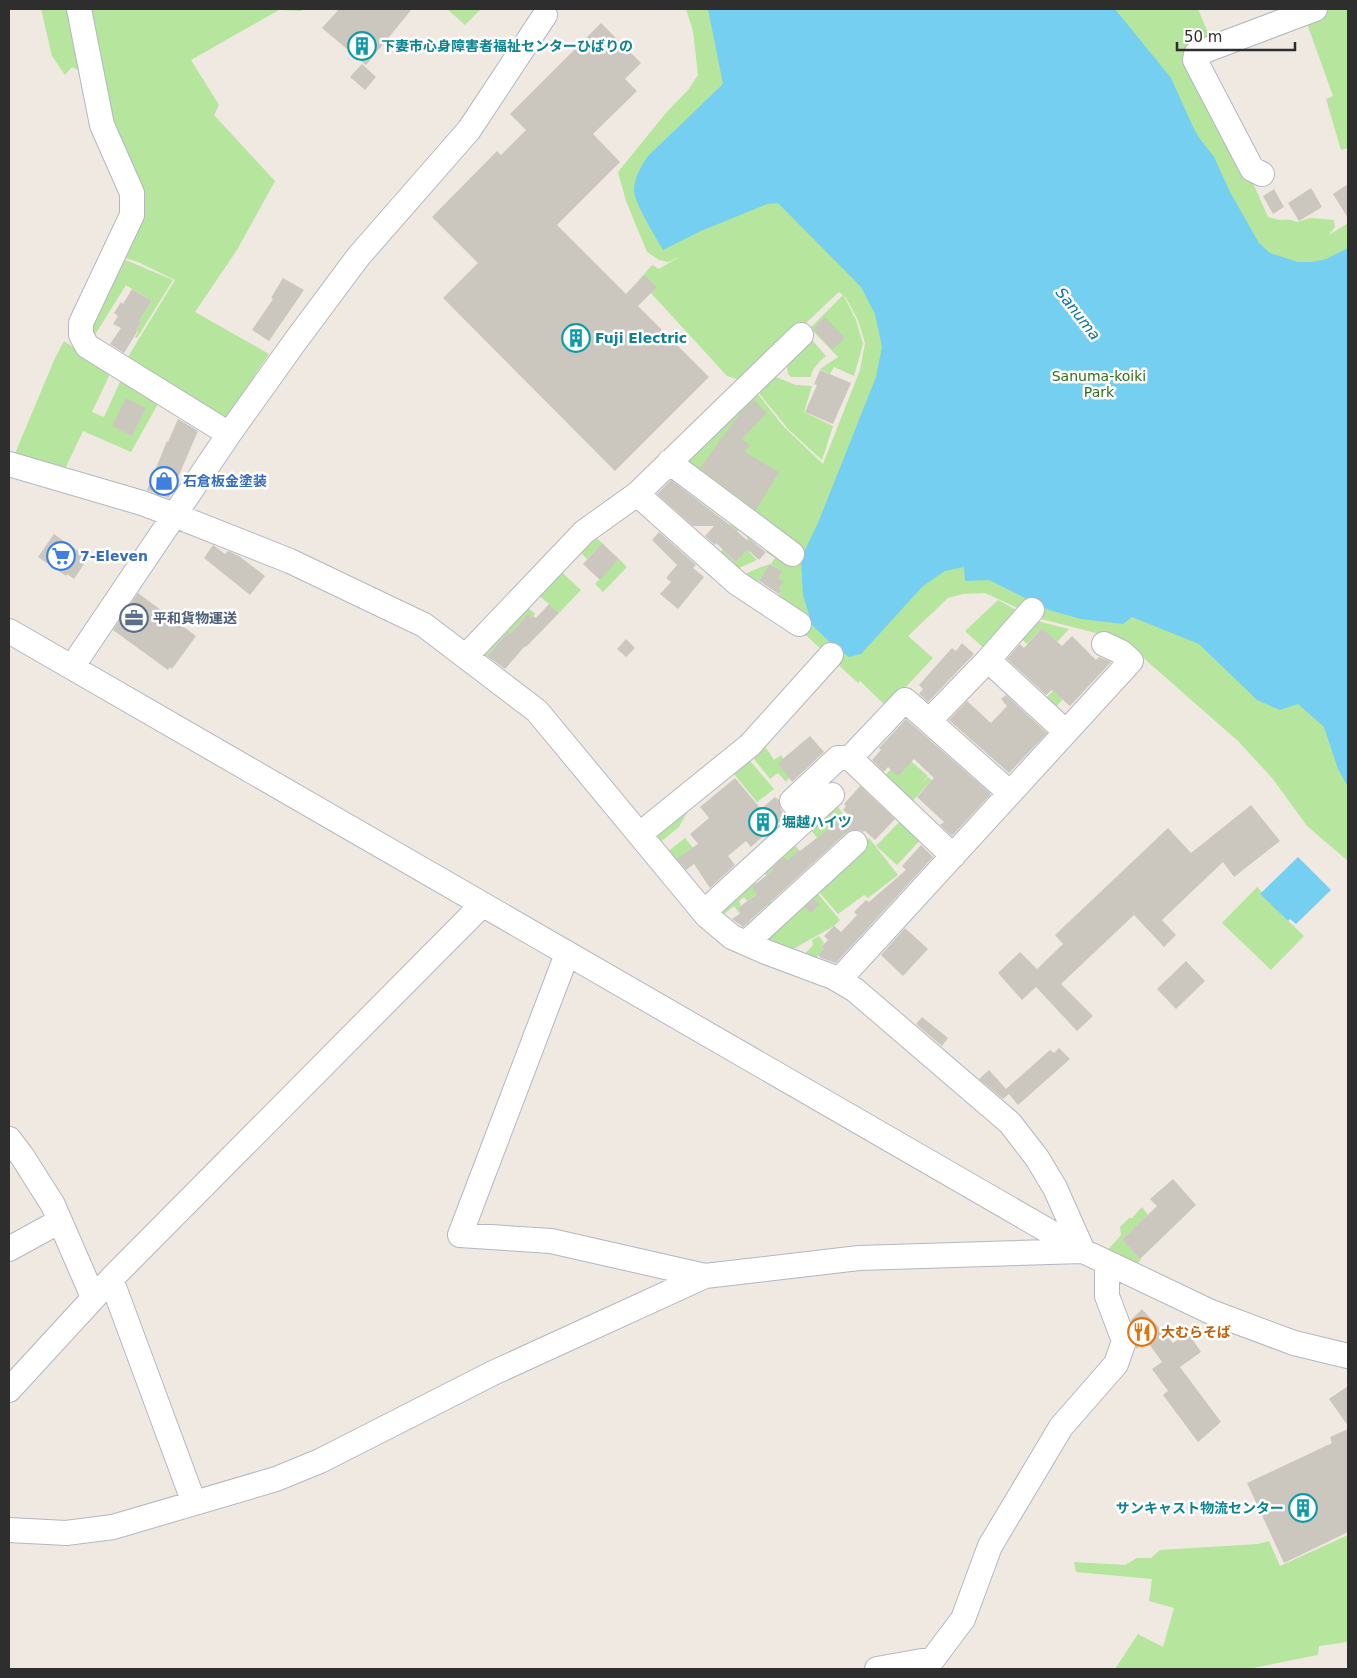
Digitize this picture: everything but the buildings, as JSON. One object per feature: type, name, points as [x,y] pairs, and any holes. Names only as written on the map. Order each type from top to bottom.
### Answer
[{"type":"street","points":[[79,9],[102,125],[132,193],[132,215],[81,323],[81,335],[87,346],[229,434]]},
{"type":"street","points":[[1262,174],[1252,169],[1195,60],[1196,54],[1316,9]]},
{"type":"street","points":[[72,667],[229,434],[358,257],[469,130],[545,15]]},
{"type":"street","points":[[466,656],[584,532],[637,494],[801,335]]},
{"type":"street","points":[[670,462],[792,554]]},
{"type":"street","points":[[9,464],[142,503],[174,515],[290,561],[424,625],[538,711],[704,912],[732,936],[839,980],[856,990],[1010,1123],[1037,1158],[1055,1188],[1083,1251]]},
{"type":"street","points":[[637,494],[737,583],[799,624]]},
{"type":"street","points":[[929,721],[988,660],[1032,610]]},
{"type":"street","points":[[9,631],[1083,1251],[1211,1312],[1294,1343],[1348,1356]]},
{"type":"street","points":[[839,980],[1134,657],[1104,644]]},
{"type":"street","points":[[640,834],[750,745],[831,655]]},
{"type":"street","points":[[988,660],[1066,732]]},
{"type":"street","points":[[850,758],[904,700],[1010,793]]},
{"type":"street","points":[[807,818],[792,801],[838,758],[850,758],[953,856]]},
{"type":"street","points":[[704,912],[832,795]]},
{"type":"street","points":[[746,943],[855,844]]},
{"type":"street","points":[[9,1390],[111,1279],[482,905]]},
{"type":"street","points":[[567,954],[460,1235],[551,1241],[705,1276]]},
{"type":"street","points":[[9,1139],[39,1182],[60,1221],[93,1298]]},
{"type":"street","points":[[9,1249],[60,1221]]},
{"type":"street","points":[[9,1530],[66,1533],[113,1527],[276,1479],[320,1461],[493,1373],[705,1276],[859,1258],[1083,1251]]},
{"type":"street","points":[[877,1669],[940,1664],[963,1619],[990,1546],[1062,1427],[1116,1364],[1124,1341],[1107,1296],[1107,1263]]},
{"type":"street","points":[[111,1279],[194,1504]]},
{"type":"green space","points":[[41,9],[71,9],[81,66],[78,70],[72,67],[65,75],[52,56]]},
{"type":"green space","points":[[85,9],[303,9],[301,11],[279,10],[191,60],[219,105],[214,115],[275,181],[237,250],[195,312],[269,354],[226,418],[126,360],[175,280],[138,262],[119,256],[138,214],[89,126],[92,115]]},
{"type":"green space","points":[[447,9],[481,9],[465,25]]},
{"type":"green space","name":"Sanuma","points":[[686,9],[1198,9],[1213,45],[1196,53],[1268,217],[1297,222],[1311,218],[1334,220],[1335,227],[1329,235],[1348,223],[1348,861],[1307,826],[1273,779],[1238,741],[1148,662],[1127,641],[1041,619],[985,593],[963,594],[948,598],[908,636],[933,658],[887,707],[773,605],[782,590],[778,588],[778,578],[783,571],[771,564],[775,558],[766,552],[772,544],[673,463],[753,388],[784,427],[823,464],[860,370],[865,343],[858,320],[844,296],[856,320],[863,344],[854,376],[834,367],[830,374],[820,369],[838,357],[810,328],[843,295],[839,292],[743,381],[727,376],[639,280],[652,265],[659,269],[679,257],[668,262],[659,260],[647,252],[626,201],[618,172],[665,114],[688,90],[698,75],[693,31]]},
{"type":"green space","points":[[1331,9],[1348,9],[1348,148],[1341,150],[1326,99],[1333,96],[1305,18]]},
{"type":"green space","points":[[121,258],[173,280],[137,338],[135,337],[138,332],[136,331],[141,322],[139,321],[152,301],[126,285],[93,338],[89,331]]},
{"type":"green space","points":[[805,339],[813,341],[826,356],[814,368],[811,377],[791,377],[788,374],[786,356]]},
{"type":"green space","points":[[64,341],[108,371],[109,376],[92,412],[104,417],[120,382],[127,381],[159,402],[131,452],[83,431],[64,471],[14,456]]},
{"type":"green space","points":[[771,375],[796,385],[812,386],[804,412],[833,426],[822,460],[789,430],[758,392]]},
{"type":"green space","points":[[738,515],[758,532],[751,540],[756,544],[749,552],[757,560],[728,573],[713,560],[723,549],[736,562],[740,558],[738,556],[748,538],[739,530],[733,537],[725,531]]},
{"type":"green space","points":[[592,534],[602,543],[587,559],[577,549]]},
{"type":"green space","points":[[619,559],[627,567],[603,592],[595,584]]},
{"type":"green space","points":[[771,564],[755,586],[735,578],[761,567]]},
{"type":"green space","points":[[556,567],[581,590],[559,613],[534,591]]},
{"type":"green space","points":[[998,600],[1020,612],[986,650],[965,631]]},
{"type":"green space","points":[[523,603],[535,614],[532,618],[527,615],[510,634],[507,633],[483,660],[477,654]]},
{"type":"green space","points":[[1037,621],[1069,629],[1057,642],[1042,628],[1027,644],[1017,634]]},
{"type":"green space","points":[[1070,674],[1078,681],[1057,706],[1069,718],[1043,701]]},
{"type":"green space","points":[[763,743],[774,760],[781,755],[789,778],[786,782],[778,773],[770,779],[750,754]]},
{"type":"green space","points":[[745,755],[774,789],[757,802],[729,768]]},
{"type":"green space","points":[[904,755],[928,776],[919,786],[928,777],[933,781],[907,807],[879,782]]},
{"type":"green space","points":[[834,801],[845,817],[817,838],[807,825]]},
{"type":"green space","points":[[690,807],[679,827],[658,844],[651,836]]},
{"type":"green space","points":[[904,817],[924,836],[897,865],[876,846]]},
{"type":"green space","points":[[685,838],[697,853],[677,867],[666,853]]},
{"type":"green space","points":[[869,838],[898,875],[868,898],[864,895],[838,914],[814,886]]},
{"type":"green space","points":[[791,841],[799,850],[787,860],[785,857],[772,868],[774,872],[768,877],[762,871]]},
{"type":"green space","points":[[752,877],[774,906],[771,909],[758,893],[747,901],[744,897],[739,901],[741,905],[738,908],[750,924],[748,925],[734,906],[718,919],[717,917]]},
{"type":"green space","points":[[1257,887],[1262,892],[1260,894],[1304,936],[1271,970],[1222,923]]},
{"type":"green space","points":[[813,888],[840,920],[834,926],[788,952],[760,941]]},
{"type":"green space","points":[[819,936],[824,943],[821,947],[824,949],[816,958],[822,964],[802,957],[813,945],[812,940]]},
{"type":"green space","points":[[1142,1207],[1148,1215],[1122,1240],[1141,1260],[1134,1266],[1106,1252],[1121,1235],[1120,1227]]},
{"type":"green space","points":[[1348,1535],[1348,1642],[1319,1646],[1318,1655],[1248,1669],[1115,1669],[1138,1634],[1163,1647],[1174,1608],[1149,1601],[1152,1579],[1076,1572],[1074,1562],[1125,1565],[1137,1558],[1151,1558],[1160,1550],[1258,1544],[1269,1541],[1280,1566]]},
{"type":"water","name":"Sanuma","points":[[708,9],[1115,9],[1171,78],[1194,129],[1214,157],[1230,192],[1259,243],[1270,253],[1298,262],[1326,259],[1348,248],[1348,787],[1338,769],[1324,727],[1298,704],[1280,710],[1257,700],[1199,644],[1132,617],[1123,624],[1081,619],[1049,610],[989,580],[965,581],[964,567],[945,571],[923,586],[861,654],[849,657],[835,647],[812,625],[803,595],[801,558],[818,523],[876,377],[882,347],[875,314],[861,287],[778,203],[767,204],[701,231],[663,250],[641,211],[635,196],[634,185],[649,155],[723,84]]},
{"type":"water","points":[[1298,857],[1331,890],[1296,924],[1290,919],[1288,921],[1260,894]]},
{"type":"place","name":"下妻市心身障害者福祉センターひばりの","points":[[362,46]]},
{"type":"place","name":"Fuji Electric","points":[[576,338]]},
{"type":"place","name":"石倉板金塗装","points":[[164,481]]},
{"type":"place","name":"7-Eleven","points":[[61,556]]},
{"type":"place","name":"平和貨物運送","points":[[134,618]]},
{"type":"place","name":"堀越ハイツ","points":[[763,822]]},
{"type":"place","name":"大むらそば","points":[[1142,1332]]},
{"type":"place","name":"サンキャスト物流センター","points":[[1303,1508]]},
{"type":"park label","name":"Sanuma-koiki Park","points":[[1099,384]]}]
